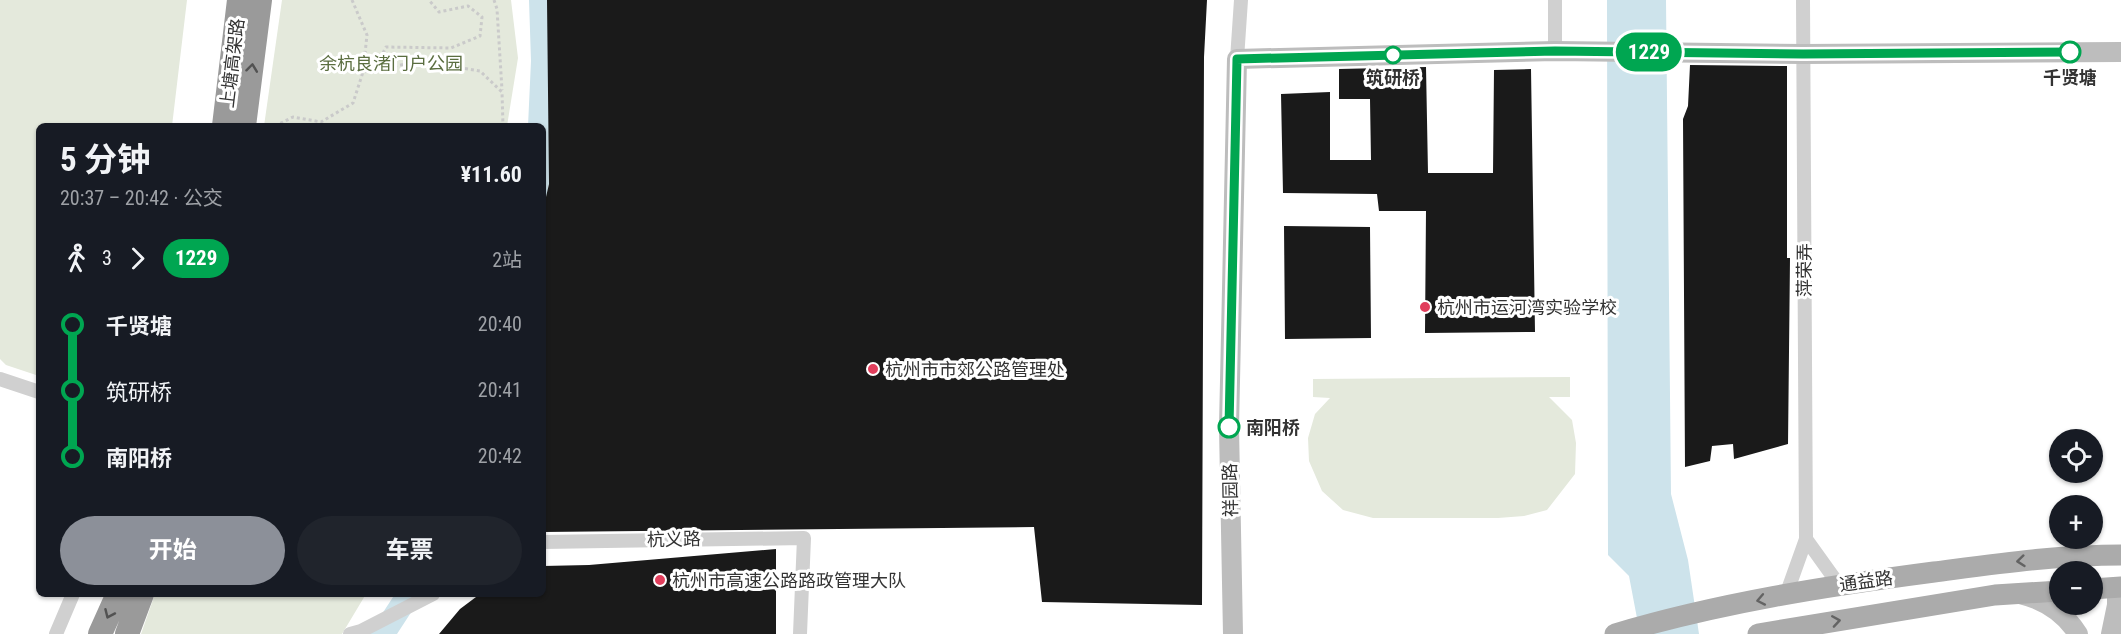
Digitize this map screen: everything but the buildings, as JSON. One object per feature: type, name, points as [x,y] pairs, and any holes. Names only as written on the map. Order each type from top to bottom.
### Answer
[{"type":"highway","name":"上塘高架路","points":[[224,123],[239,0]]},
{"type":"highway","name":"上塘高架路","points":[[244,123],[260,0]]},
{"type":"highway","points":[[100,634],[117,597]]},
{"type":"highway","points":[[127,634],[141,597]]},
{"type":"main road","name":"通益路","points":[[1618,633],[1698,613],[1839,585],[2077,555],[2121,555]]},
{"type":"main road","points":[[2103,588],[2119,587]]},
{"type":"main road","name":"通益路","points":[[1758,634],[1995,595],[2049,592]]},
{"type":"street","points":[[1241,0],[1237,59],[1555,51],[1803,54],[2121,52]]},
{"type":"street","points":[[1555,0],[1555,51]]},
{"type":"street","name":"萍荣弄","points":[[1786,595],[1806,540],[1803,0]]},
{"type":"street","name":"祥园路","points":[[1233,634],[1229,427],[1237,59]]},
{"type":"street","points":[[0,379],[36,391]]},
{"type":"street","name":"杭义路","points":[[546,542],[804,538],[800,634]]},
{"type":"street","points":[[1806,540],[1839,585]]},
{"type":"street","points":[[2111,634],[2119,587]]},
{"type":"street","points":[[2017,594],[2034,597],[2048,604],[2064,615],[2078,634]]},
{"type":"street","points":[[56,634],[72,597]]},
{"type":"street","points":[[355,633],[427,597]]},
{"type":"path","points":[[281,123],[293,117],[321,122],[353,103],[363,72],[367,35],[352,0]]},
{"type":"path","points":[[375,69],[386,47],[451,48],[480,36],[482,17],[468,6],[439,12],[429,0]]},
{"type":"path","points":[[494,0],[497,9],[503,123]]},
{"type":"path","points":[[363,72],[422,61],[480,71],[502,92]]},
{"type":"green space","points":[[0,0],[187,0],[172,123],[36,123],[36,375],[6,365],[0,359]]},
{"type":"green space","name":"余杭良渚门户公园","points":[[282,0],[511,0],[518,58],[507,123],[264,123]]},
{"type":"green space","points":[[1570,377],[1570,397],[1549,397],[1572,420],[1576,443],[1575,474],[1547,510],[1524,516],[1498,518],[1373,518],[1343,510],[1322,491],[1309,461],[1308,438],[1315,414],[1330,398],[1313,397],[1313,379]]},
{"type":"green space","points":[[154,597],[364,597],[342,634],[141,634]]},
{"type":"water","points":[[529,0],[555,0],[549,184],[546,204],[546,123],[528,123],[531,61]]},
{"type":"water","points":[[1607,0],[1666,0],[1671,494],[1688,560],[1699,634],[1640,634],[1629,576],[1608,555]]},
{"type":"water","points":[[393,597],[421,597],[397,634],[369,634]]},
{"type":"bus line","name":"1229","points":[[1229,427],[1237,59],[1555,51],[1803,54],[2070,52]]},
{"type":"place","name":"千贤塘","points":[[2070,52]]},
{"type":"place","name":"筑研桥","points":[[1393,55]]},
{"type":"place","name":"杭州市运河湾实验学校","points":[[1425,307]]},
{"type":"place","name":"杭州市市郊公路管理处","points":[[873,369]]},
{"type":"place","name":"南阳桥","points":[[1229,427]]},
{"type":"place","name":"杭州市高速公路路政管理大队","points":[[660,580]]}]
